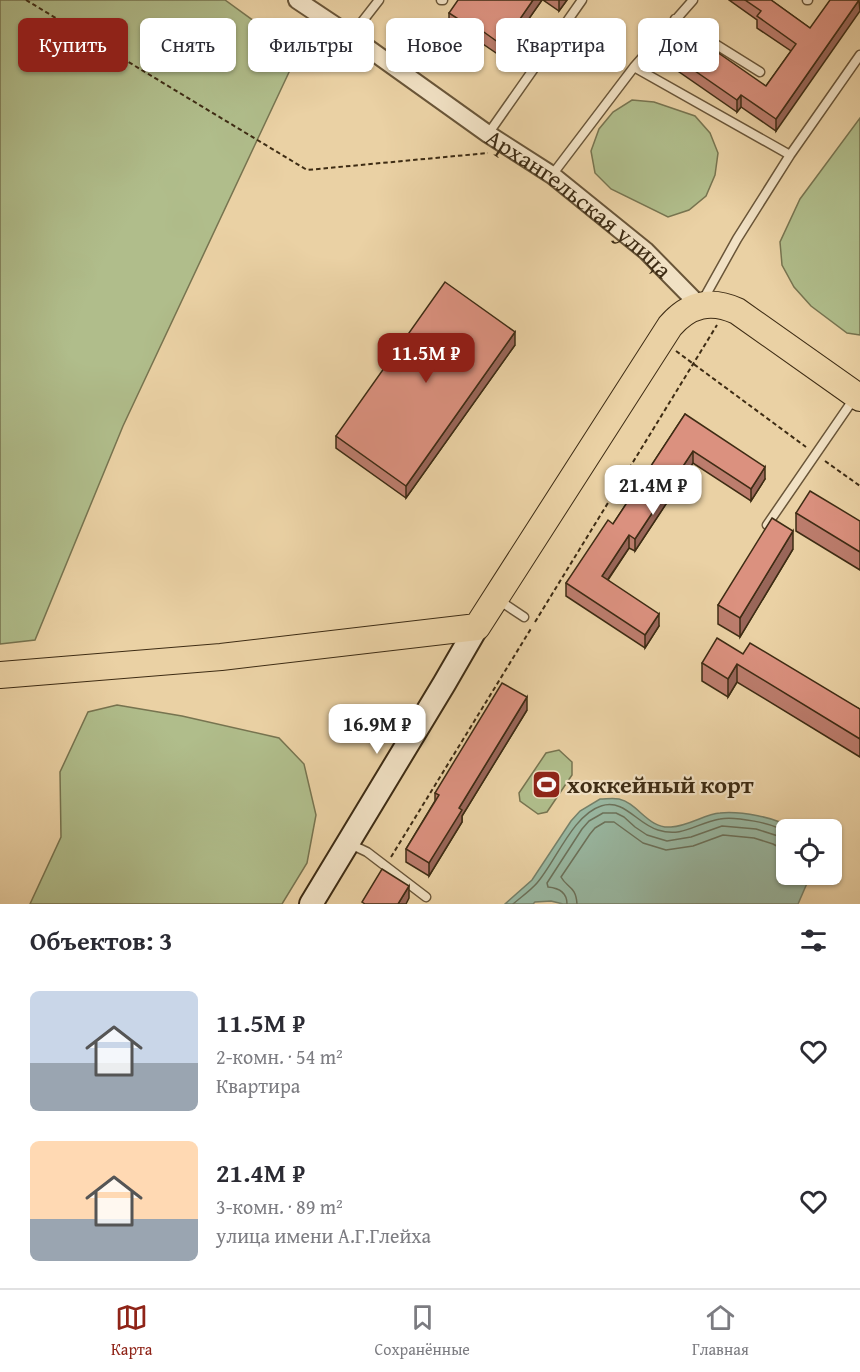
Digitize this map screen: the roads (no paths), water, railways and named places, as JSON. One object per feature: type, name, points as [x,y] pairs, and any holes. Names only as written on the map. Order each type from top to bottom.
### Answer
[{"type":"main road","points":[[0,675],[221,657],[477,627],[661,340],[677,318],[690,309],[718,305],[737,311],[858,397]]},
{"type":"street","name":"Архангельская улица","points":[[297,0],[324,18]]},
{"type":"street","name":"Архангельская улица","points":[[374,52],[488,134],[552,175],[646,250],[700,306]]},
{"type":"street","points":[[311,904],[477,627]]},
{"type":"lane","points":[[365,18],[379,0]]},
{"type":"lane","points":[[488,134],[582,0]]},
{"type":"lane","points":[[677,18],[693,0]]},
{"type":"lane","points":[[719,47],[760,72]]},
{"type":"lane","points":[[700,306],[737,239],[790,155],[860,55]]},
{"type":"lane","points":[[552,175],[638,62]]},
{"type":"lane","points":[[634,67],[790,155]]},
{"type":"lane","points":[[767,525],[815,454],[858,397]]},
{"type":"lane","points":[[495,598],[524,616]]},
{"type":"lane","points":[[348,842],[367,852],[426,897]]},
{"type":"water","points":[[600,799],[617,799],[626,801],[649,820],[663,827],[684,825],[714,814],[728,813],[747,814],[776,821],[776,885],[806,885],[798,904],[563,904],[551,901],[533,904],[505,904],[532,880],[580,811]]},
{"type":"place","name":"хоккейный корт","points":[[546,784]]}]
